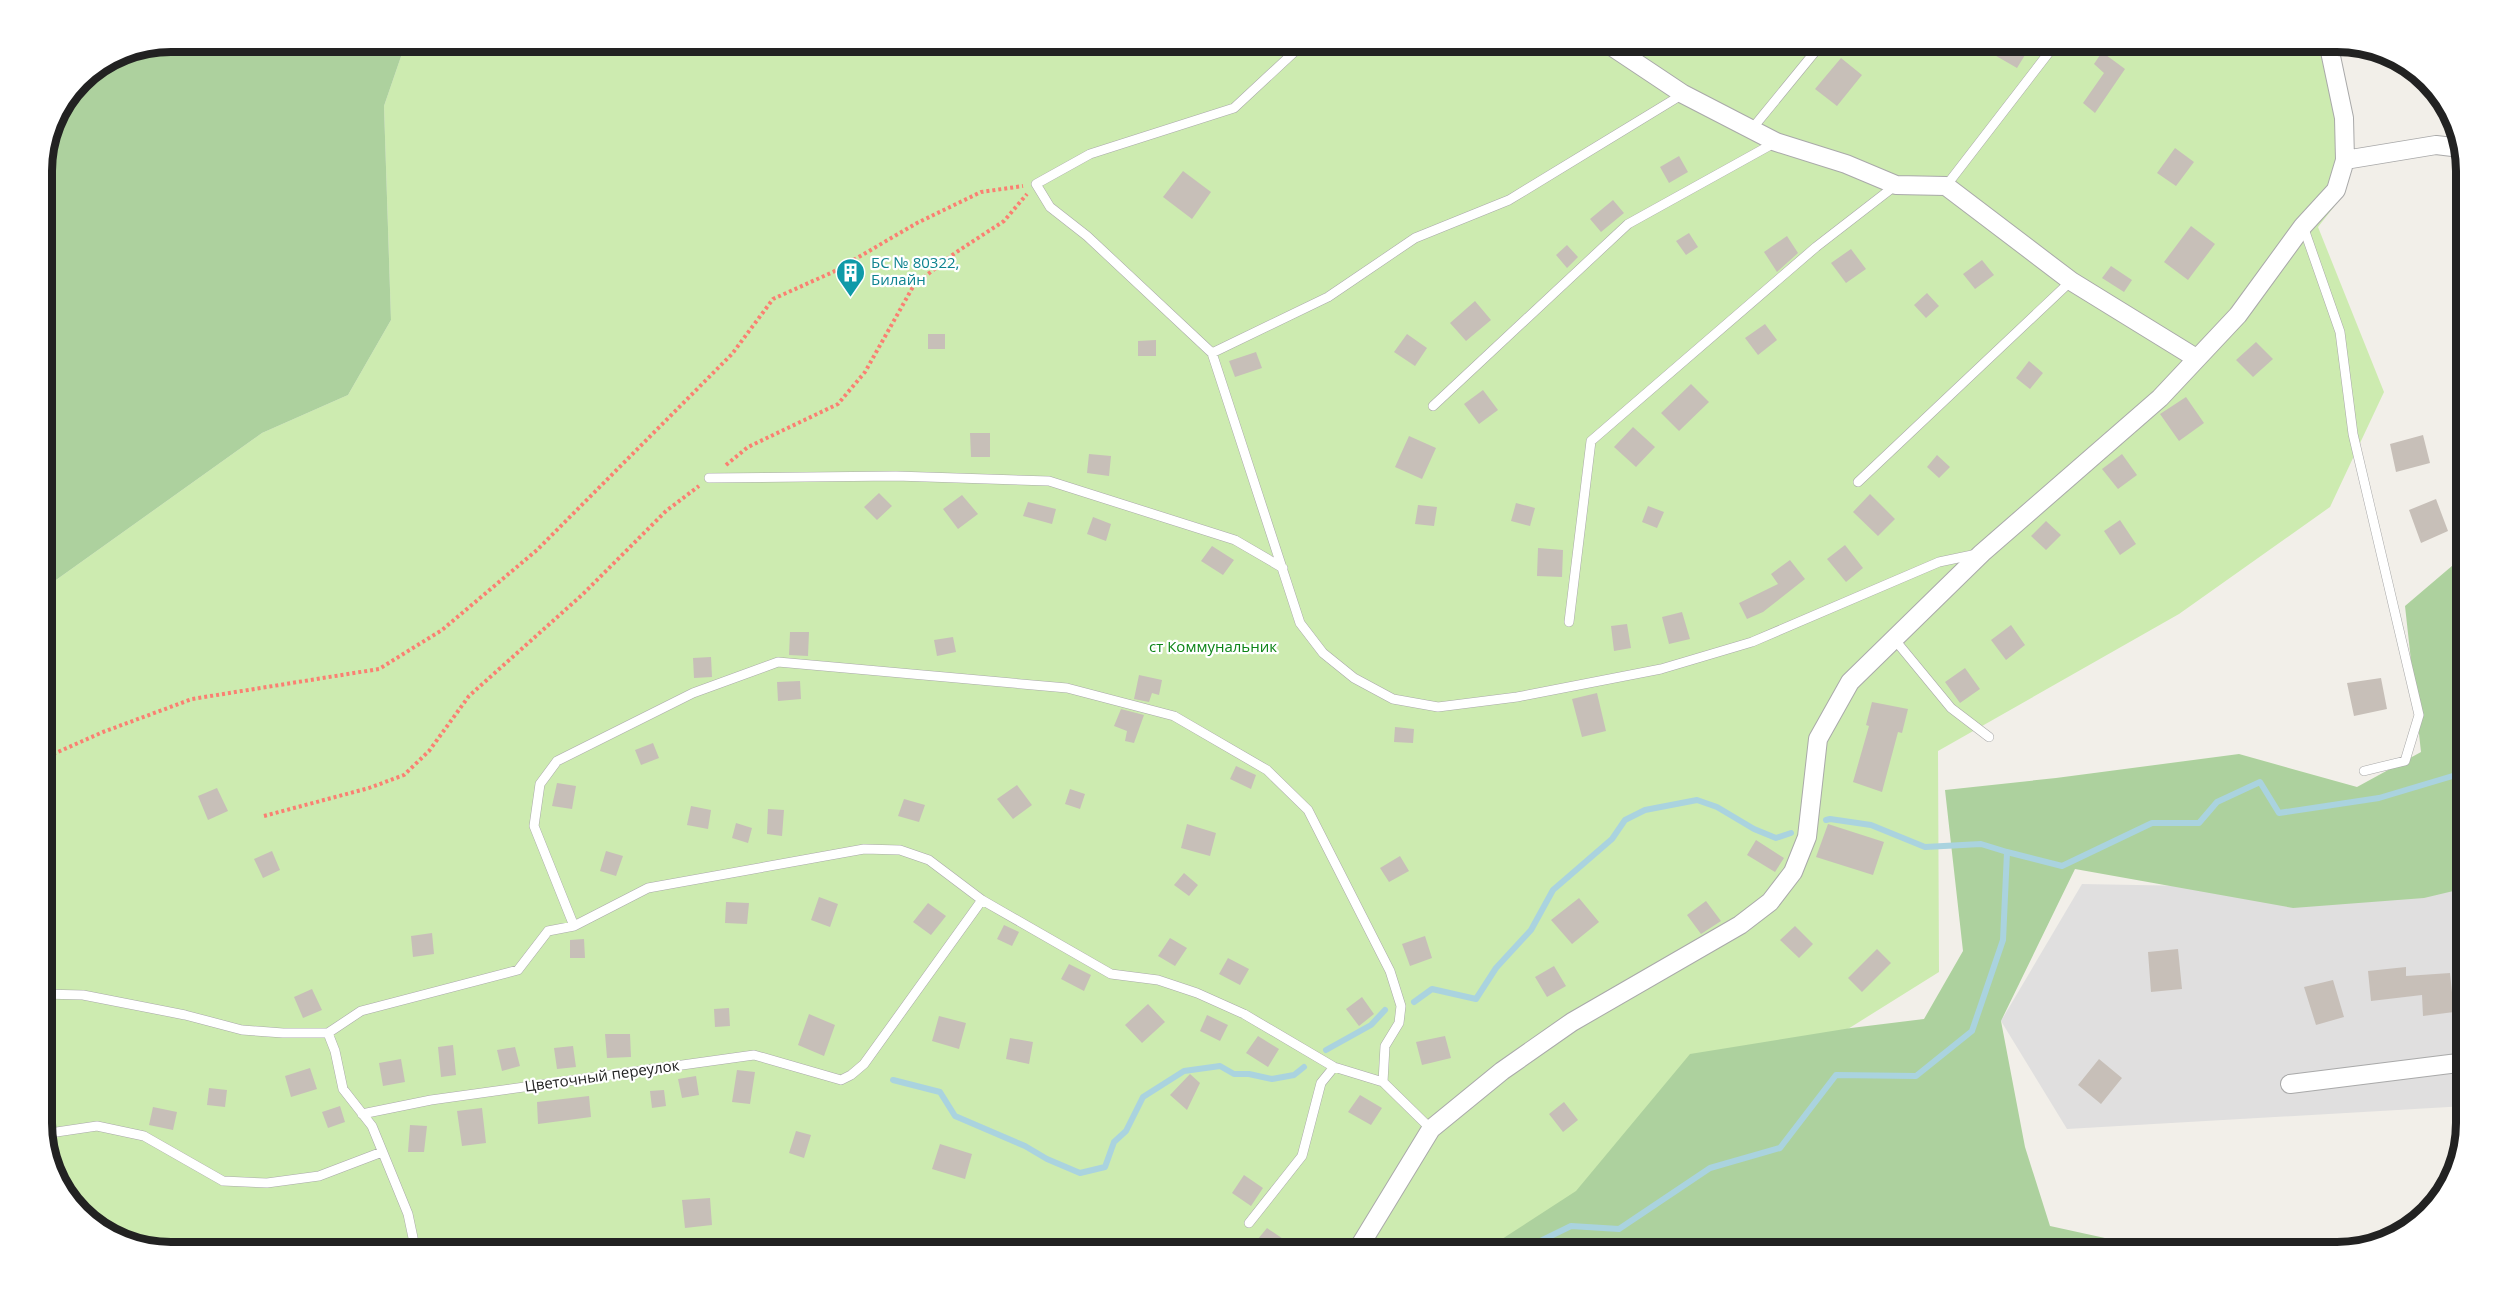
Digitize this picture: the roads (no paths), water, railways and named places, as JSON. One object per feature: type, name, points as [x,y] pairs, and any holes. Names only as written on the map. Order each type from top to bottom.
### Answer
[{"type":"street","points":[[1620,52],[1683,94],[1776,142],[1846,164],[1896,185],[1946,186],[2071,281],[2196,358]]},
{"type":"street","points":[[1362,1242],[1431,1129],[1502,1071],[1572,1022],[1740,925],[1770,902],[1793,872],[1808,837],[1818,739],[1850,682],[1982,552],[2160,398],[2238,315],[2303,226],[2336,190],[2345,160],[2344,118],[2330,52]]},
{"type":"street","points":[[2345,160],[2436,145],[2453,147]]},
{"type":"street","points":[[2290,1084],[2456,1063]]},
{"type":"lane","points":[[1294,52],[1234,108],[1090,154],[1036,184],[1050,207],[1087,236],[1212,353],[1300,623],[1323,653],[1354,678],[1393,699],[1438,707],[1517,697],[1673,665],[1752,642],[1939,562],[1982,552]]},
{"type":"lane","points":[[1751,130],[1815,52]]},
{"type":"lane","points":[[1946,186],[2049,52]]},
{"type":"lane","points":[[1212,353],[1328,297],[1415,238],[1509,200],[1683,94]]},
{"type":"lane","points":[[1433,406],[1628,224],[1776,142]]},
{"type":"lane","points":[[1569,622],[1591,441],[1816,247],[1896,185]]},
{"type":"lane","points":[[2303,226],[2340,332],[2353,434],[2419,715],[2405,761],[2364,771]]},
{"type":"lane","points":[[1858,482],[2071,281]]},
{"type":"lane","points":[[709,478],[897,476],[1049,482],[1234,540],[1283,568]]},
{"type":"lane","points":[[1895,640],[1951,708],[1989,737]]},
{"type":"lane","points":[[574,926],[534,826],[540,784],[557,761],[693,693],[778,662],[1067,688],[1174,716],[1267,770],[1308,810],[1390,971],[1401,1006],[1399,1023],[1385,1046],[1383,1082]]},
{"type":"lane","points":[[53,994],[83,995],[185,1015],[242,1030],[328,1033],[361,1011],[518,970],[548,931],[574,926],[648,888],[864,849],[900,850],[929,860],[982,900],[1111,974],[1158,980],[1197,993],[1244,1014],[1334,1067],[1383,1082],[1431,1129]]},
{"type":"lane","name":"Цветочный переулок","points":[[362,1114],[431,1100],[754,1055],[841,1080],[864,1065],[982,900]]},
{"type":"lane","points":[[328,1033],[335,1051],[343,1089],[372,1126],[408,1214],[414,1242]]},
{"type":"lane","points":[[1249,1223],[1302,1156],[1321,1083],[1334,1067]]},
{"type":"lane","points":[[53,1132],[97,1126],[144,1136],[223,1181],[267,1183],[319,1176],[382,1152]]},
{"type":"waterway","points":[[1538,1242],[1571,1226],[1619,1229],[1710,1168],[1780,1148],[1836,1075],[1916,1076],[1972,1031],[2003,940],[2007,852],[2062,866],[2152,823],[2199,823],[2217,802],[2260,782],[2279,813],[2379,798],[2456,775]]},
{"type":"waterway","points":[[1414,1002],[1432,989],[1476,999],[1496,968],[1531,930],[1553,890],[1612,839],[1625,820],[1645,810],[1697,800],[1717,807],[1754,829],[1776,838],[1791,833]]},
{"type":"waterway","points":[[1826,820],[1871,825],[1925,847],[1981,844],[2007,852]]},
{"type":"waterway","points":[[1326,1050],[1371,1025],[1385,1010]]},
{"type":"waterway","points":[[893,1080],[940,1092],[955,1116],[1080,1173],[1105,1167],[1114,1142],[1126,1131],[1143,1097],[1184,1071],[1220,1066],[1234,1074],[1249,1074],[1272,1079],[1294,1075],[1304,1067]]},
{"type":"place","name":"БС № 80322, Билайн","points":[[850,298]]},
{"type":"park label","name":"ст Коммунальник","points":[[1213,647]]}]
